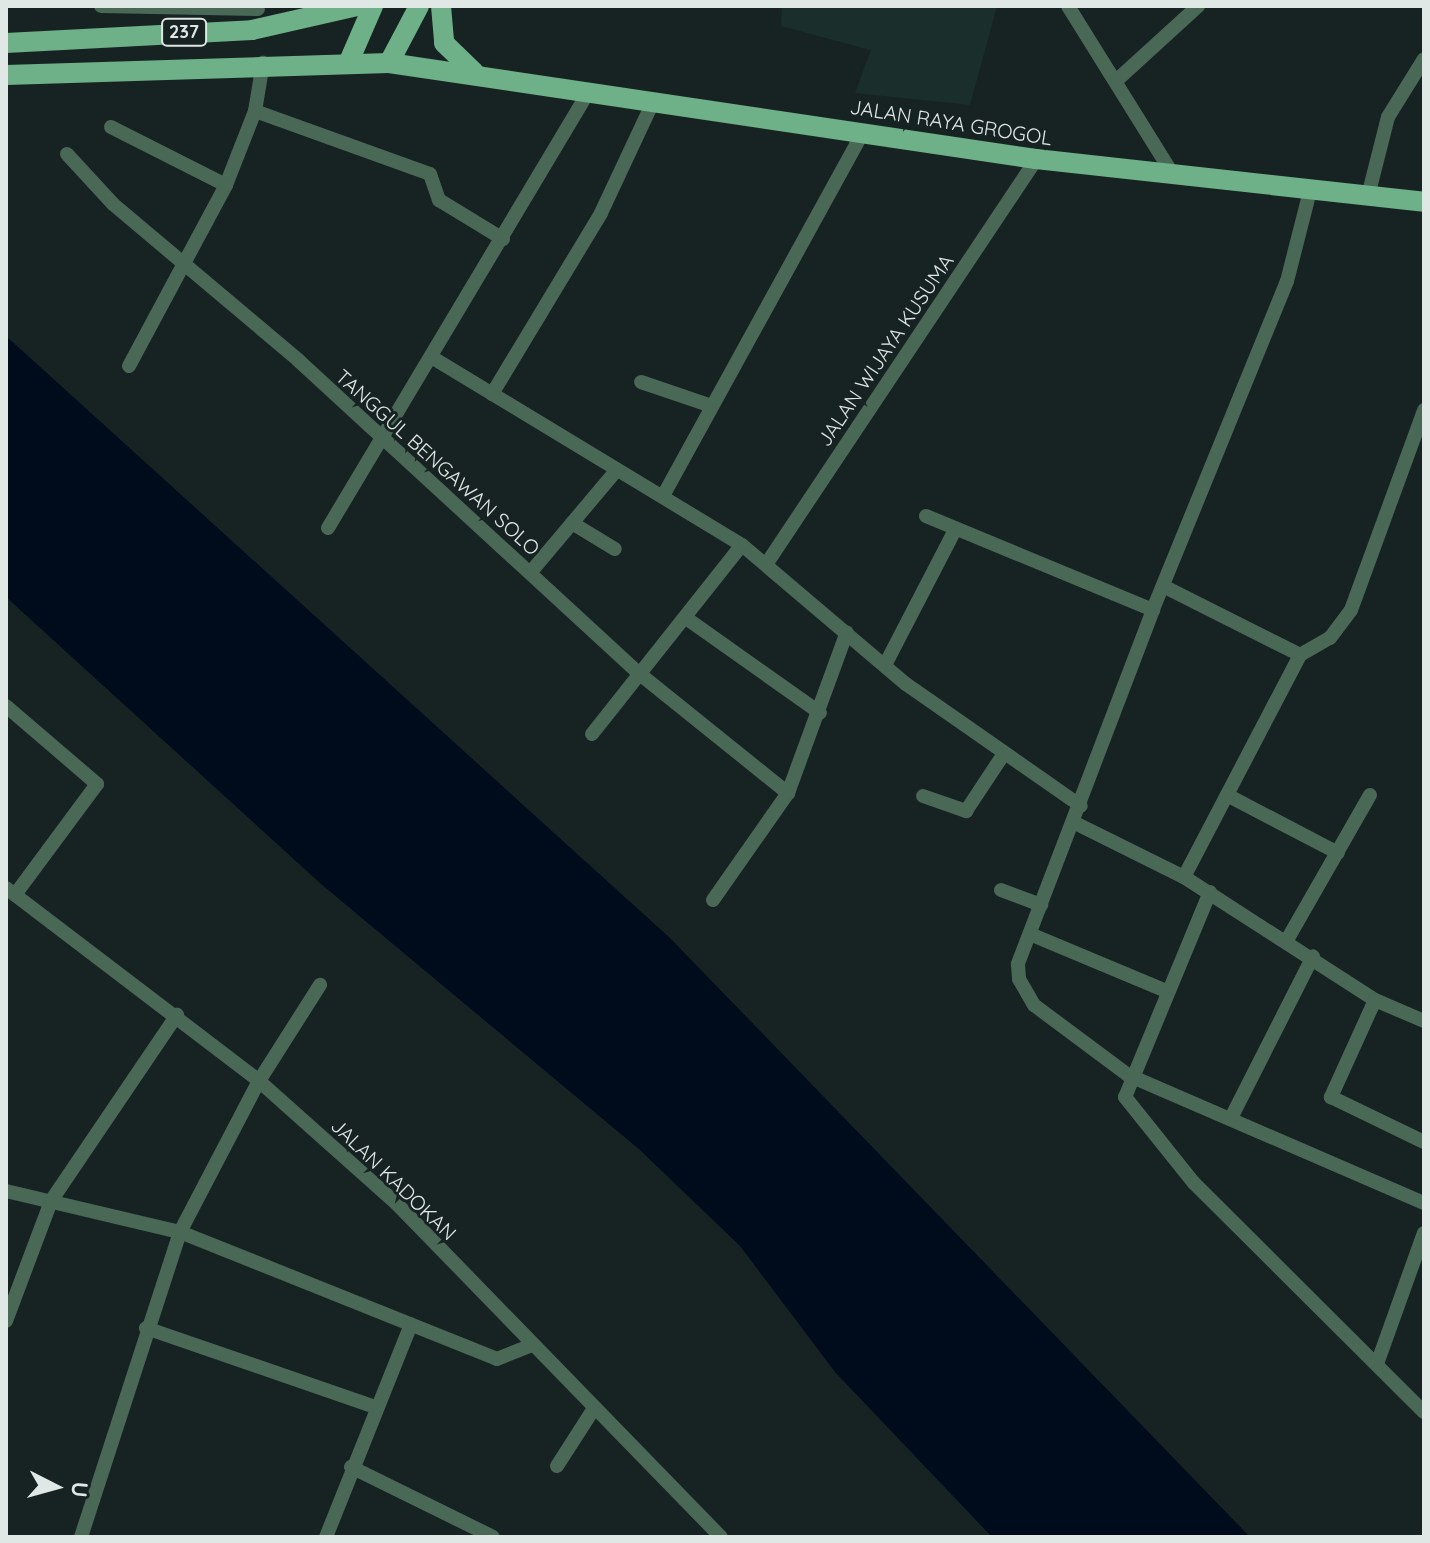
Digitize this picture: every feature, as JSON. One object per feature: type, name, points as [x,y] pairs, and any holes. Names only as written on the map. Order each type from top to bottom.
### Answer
[{"type":"main road","name":"237","points":[[7,43],[252,30],[358,6]]},
{"type":"main road","points":[[350,59],[373,6]]},
{"type":"main road","points":[[389,63],[419,6]]},
{"type":"main road","points":[[441,6],[444,43],[474,72]]},
{"type":"main road","name":"237","points":[[16,74],[350,59]]},
{"type":"main road","name":"JALAN RAYA GROGOL","points":[[350,59],[474,72],[1036,159],[1424,202]]},
{"type":"street","points":[[101,6],[258,9]]},
{"type":"street","points":[[1068,6],[1117,80],[1174,176]]},
{"type":"street","points":[[1117,80],[1198,6]]},
{"type":"street","points":[[1368,196],[1384,129],[1418,80],[1424,59]]},
{"type":"street","points":[[129,366],[226,185],[255,111],[263,63]]},
{"type":"street","points":[[328,528],[433,358],[589,91]]},
{"type":"street","points":[[492,394],[601,213],[653,102]]},
{"type":"street","points":[[255,111],[430,174],[439,200],[503,239]]},
{"type":"street","points":[[111,127],[226,185]]},
{"type":"street","points":[[663,496],[863,132]]},
{"type":"street","name":"TANGGUL BENGAWAN SOLO","points":[[67,154],[183,263],[641,675],[788,793]]},
{"type":"street","name":"JALAN WIJAYA KUSUMA","points":[[767,563],[1036,159]]},
{"type":"street","points":[[1310,191],[1287,281],[1165,587],[1153,610],[1081,806],[1018,964],[1024,992],[1128,1075],[1232,1116],[1424,1203]]},
{"type":"street","points":[[433,358],[742,545],[885,665],[1003,755],[1081,806]]},
{"type":"street","points":[[641,382],[712,406]]},
{"type":"street","points":[[1184,877],[1306,652],[1339,629],[1423,415]]},
{"type":"street","points":[[530,573],[616,471]]},
{"type":"street","points":[[926,516],[1153,610]]},
{"type":"street","points":[[572,523],[615,549]]},
{"type":"street","points":[[885,665],[955,530]]},
{"type":"street","points":[[592,734],[742,545]]},
{"type":"street","points":[[1165,587],[1306,652]]},
{"type":"street","points":[[686,618],[820,713]]},
{"type":"street","points":[[713,900],[788,793],[820,713],[847,632]]},
{"type":"street","points":[[6,706],[97,784],[10,891]]},
{"type":"street","points":[[923,796],[966,811],[1003,755]]},
{"type":"street","points":[[1227,795],[1338,853]]},
{"type":"street","points":[[1287,940],[1370,795]]},
{"type":"street","points":[[1073,822],[1184,877],[1313,956],[1375,1000],[1424,1021]]},
{"type":"street","points":[[1001,890],[1041,905]]},
{"type":"street","name":"JALAN KADOKAN","points":[[10,891],[177,1015],[259,1081],[398,1205],[593,1410],[716,1532]]},
{"type":"street","points":[[1210,892],[1128,1075],[1131,1106],[1194,1183],[1424,1410]]},
{"type":"street","points":[[1030,934],[1166,991]]},
{"type":"street","points":[[1232,1116],[1313,956]]},
{"type":"street","points":[[81,1537],[146,1328],[180,1232],[259,1081],[320,985]]},
{"type":"street","points":[[1375,1000],[1331,1097],[1424,1142]]},
{"type":"street","points":[[6,1321],[51,1201],[177,1015]]},
{"type":"street","points":[[6,1191],[180,1232],[497,1359],[531,1345]]},
{"type":"street","points":[[1377,1364],[1424,1233]]},
{"type":"street","points":[[326,1537],[351,1467],[411,1324]]},
{"type":"street","points":[[146,1328],[375,1407]]},
{"type":"street","points":[[557,1466],[593,1410]]},
{"type":"street","points":[[351,1467],[493,1537]]},
{"type":"shaded area","points":[[782,6],[997,6],[970,105],[855,93],[871,50],[781,26]]},
{"type":"water","points":[[6,336],[670,938],[1250,1537],[992,1537],[835,1372],[740,1246],[640,1150],[321,884],[6,597]]}]
